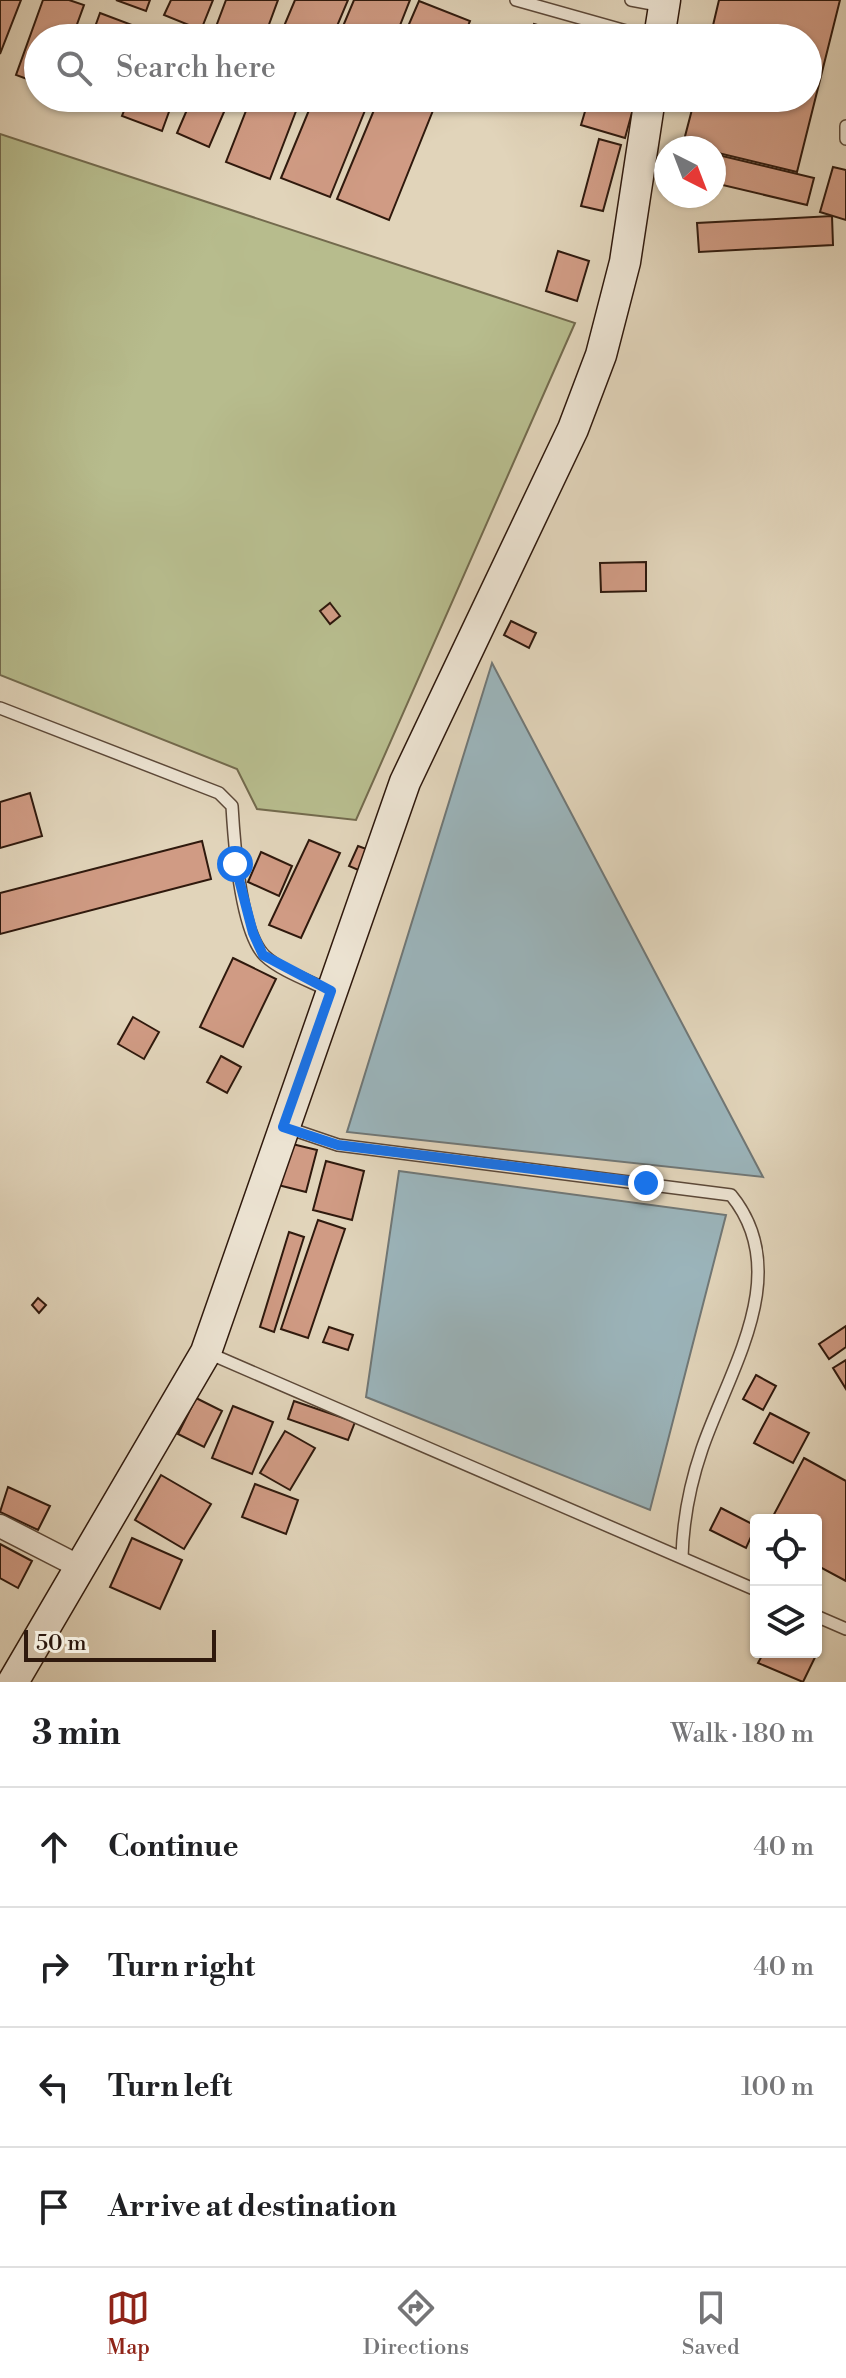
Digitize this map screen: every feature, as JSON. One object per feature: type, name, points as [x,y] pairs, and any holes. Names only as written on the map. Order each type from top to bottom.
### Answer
[{"type":"street","points":[[661,24],[664,3]]},
{"type":"street","points":[[13,1682],[206,1352],[405,782],[573,429],[601,355],[625,262],[648,112]]},
{"type":"street","points":[[0,1526],[80,1567]]},
{"type":"lane","points":[[516,0],[601,24]]},
{"type":"lane","points":[[631,0],[664,3]]},
{"type":"lane","points":[[846,126],[846,139]]},
{"type":"lane","points":[[0,708],[219,793],[232,806],[235,864],[253,933],[263,955],[331,991]]},
{"type":"lane","points":[[283,1127],[338,1145],[731,1195],[748,1216],[758,1254],[755,1304],[743,1347],[702,1449],[682,1522],[682,1557]]},
{"type":"lane","points":[[206,1352],[750,1587]]},
{"type":"lane","points":[[822,1619],[846,1629]]},
{"type":"green space","points":[[0,134],[575,323],[356,820],[257,809],[237,769],[0,675]]},
{"type":"water","points":[[492,663],[763,1177],[347,1132]]},
{"type":"water","points":[[399,1171],[726,1215],[650,1510],[366,1397]]},
{"type":"building","points":[[0,0],[21,0],[0,54]]},
{"type":"building","points":[[43,0],[69,0],[84,5],[77,24],[34,24]]},
{"type":"building","points":[[116,0],[150,0],[146,11]]},
{"type":"building","points":[[171,0],[213,0],[203,24],[186,24],[164,15]]},
{"type":"building","points":[[226,0],[278,0],[269,24],[217,24]]},
{"type":"building","points":[[295,0],[348,0],[338,24],[285,24]]},
{"type":"building","points":[[354,0],[410,0],[401,24],[344,24]]},
{"type":"building","points":[[719,0],[840,0],[822,72],[822,24],[713,24]]},
{"type":"building","points":[[419,1],[470,21],[469,24],[409,24]]},
{"type":"building","points":[[100,13],[129,24],[96,24]]},
{"type":"building","points":[[24,53],[24,78],[16,75]]},
{"type":"building","points":[[124,112],[169,112],[162,131],[122,116]]},
{"type":"building","points":[[186,112],[224,112],[209,147],[177,133]]},
{"type":"building","points":[[246,112],[296,112],[270,179],[226,162]]},
{"type":"building","points":[[308,112],[364,112],[330,197],[281,178]]},
{"type":"building","points":[[373,112],[432,112],[389,220],[337,199]]},
{"type":"building","points":[[585,112],[632,112],[625,138],[581,125]]},
{"type":"building","points":[[691,112],[812,112],[797,172],[726,155],[726,136],[685,136]]},
{"type":"building","points":[[599,139],[621,145],[603,211],[581,206]]},
{"type":"building","points":[[726,157],[814,178],[807,205],[726,186]]},
{"type":"building","points":[[833,167],[846,170],[846,220],[820,212]]},
{"type":"building","points":[[832,216],[833,245],[699,252],[697,223]]},
{"type":"building","points":[[558,251],[589,261],[577,301],[546,291]]},
{"type":"building","points":[[646,562],[646,591],[601,592],[600,563]]},
{"type":"building","points":[[330,603],[340,616],[330,624],[320,611]]},
{"type":"building","points":[[511,621],[536,633],[529,648],[504,635]]},
{"type":"building","points":[[30,793],[42,836],[0,848],[0,802]]},
{"type":"building","points":[[309,840],[340,853],[301,938],[269,925]]},
{"type":"building","points":[[202,841],[211,879],[0,934],[0,893]]},
{"type":"building","points":[[358,846],[372,851],[363,872],[349,866]]},
{"type":"building","points":[[261,852],[292,866],[279,896],[248,882]]},
{"type":"building","points":[[233,958],[276,979],[243,1047],[200,1027]]},
{"type":"building","points":[[133,1017],[159,1032],[144,1059],[118,1044]]},
{"type":"building","points":[[221,1056],[241,1067],[227,1093],[207,1082]]},
{"type":"building","points":[[288,1143],[317,1150],[306,1192],[278,1185]]},
{"type":"building","points":[[326,1161],[364,1171],[352,1220],[313,1210]]},
{"type":"building","points":[[318,1220],[345,1229],[308,1338],[281,1329]]},
{"type":"building","points":[[289,1232],[304,1237],[274,1332],[260,1327]]},
{"type":"building","points":[[38,1298],[46,1305],[39,1313],[32,1305]]},
{"type":"building","points":[[846,1326],[846,1347],[829,1359],[819,1344]]},
{"type":"building","points":[[329,1327],[353,1335],[348,1350],[323,1342]]},
{"type":"building","points":[[846,1360],[846,1389],[833,1368]]},
{"type":"building","points":[[756,1375],[776,1386],[763,1410],[743,1399]]},
{"type":"building","points":[[196,1398],[222,1411],[204,1447],[178,1434]]},
{"type":"building","points":[[294,1401],[355,1422],[348,1440],[288,1419]]},
{"type":"building","points":[[233,1406],[273,1422],[252,1474],[212,1458]]},
{"type":"building","points":[[770,1413],[809,1433],[793,1463],[754,1443]]},
{"type":"building","points":[[285,1431],[315,1448],[290,1490],[260,1473]]},
{"type":"building","points":[[804,1458],[846,1481],[846,1581],[822,1568],[822,1514],[774,1514]]},
{"type":"building","points":[[161,1475],[211,1504],[184,1549],[135,1520]]},
{"type":"building","points":[[255,1484],[298,1500],[286,1534],[242,1517]]},
{"type":"building","points":[[8,1487],[50,1506],[38,1530],[0,1512]]},
{"type":"building","points":[[721,1508],[750,1523],[750,1539],[746,1548],[710,1530]]},
{"type":"building","points":[[132,1538],[182,1560],[160,1609],[110,1587]]},
{"type":"building","points":[[0,1544],[32,1561],[18,1588],[0,1578]]},
{"type":"building","points":[[761,1658],[815,1658],[803,1682],[758,1663]]},
{"type":"route","points":[[235,864],[253,933],[263,955],[331,991],[283,1127],[338,1145],[646,1183]]}]
